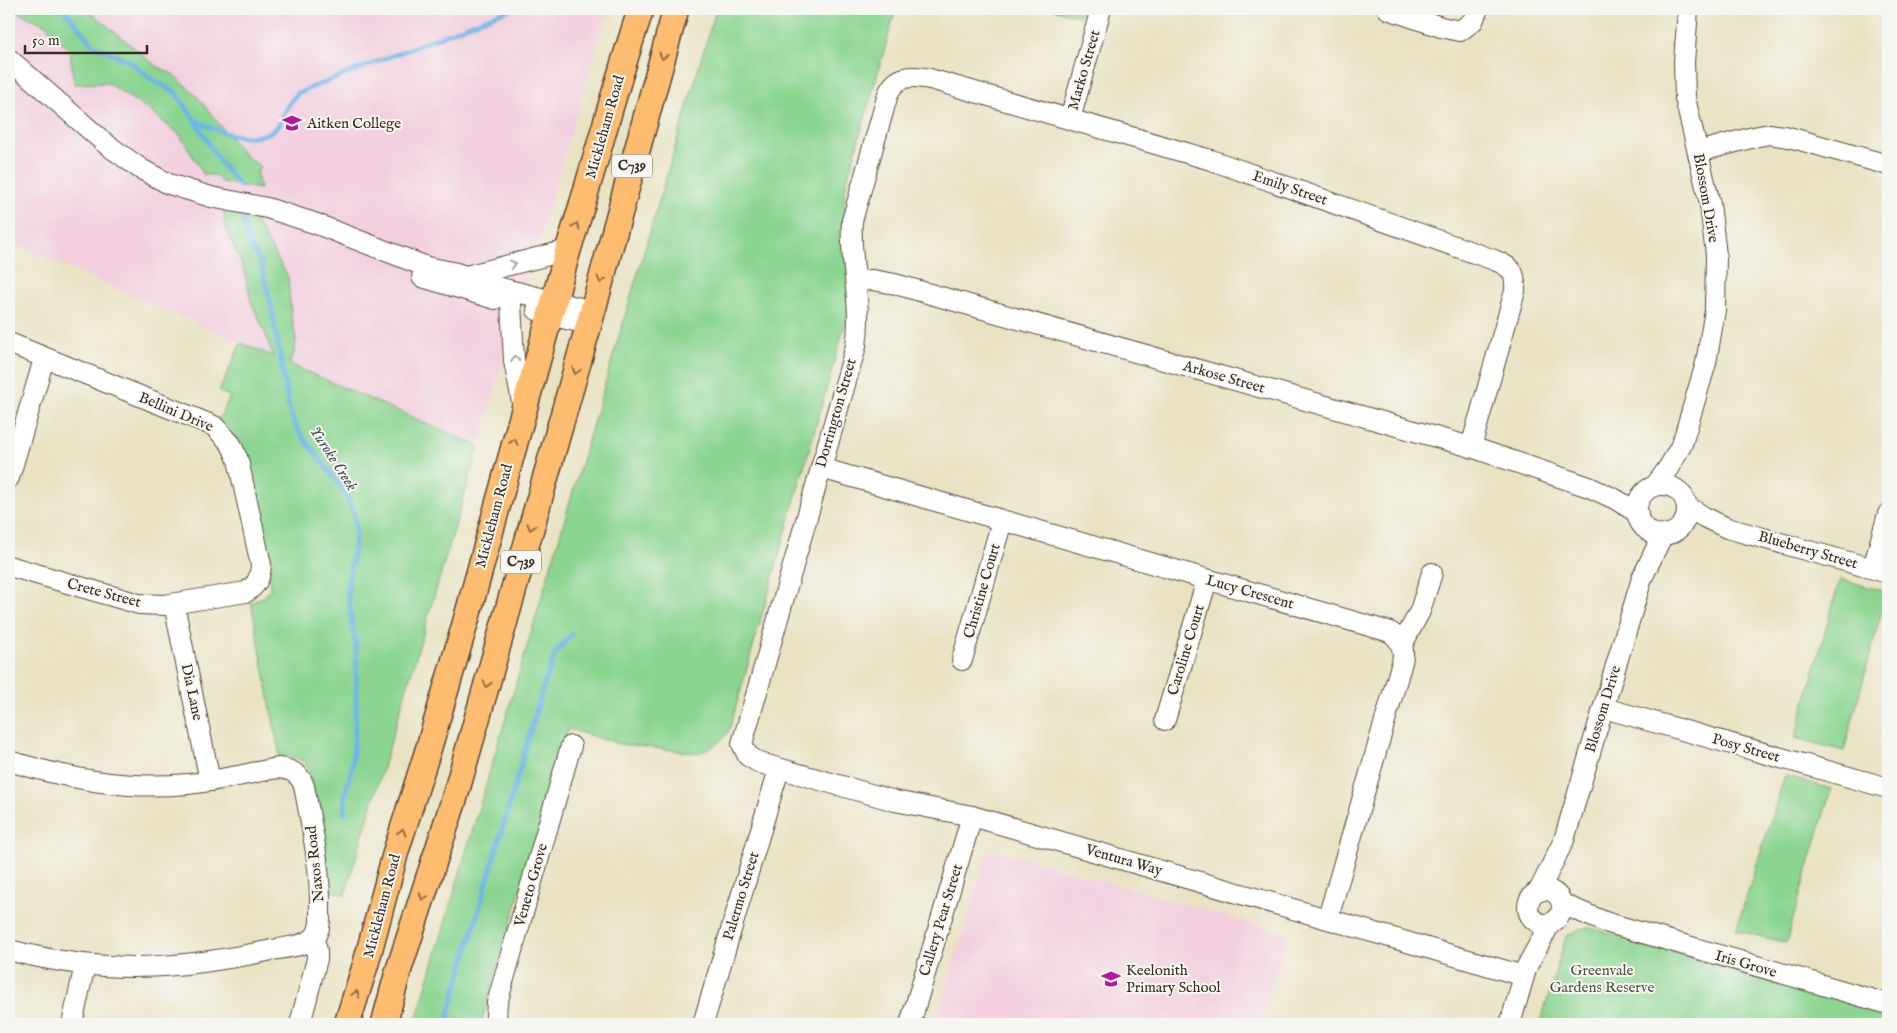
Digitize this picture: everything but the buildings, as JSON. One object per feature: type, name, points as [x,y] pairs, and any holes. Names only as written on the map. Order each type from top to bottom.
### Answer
[{"type":"main road","name":"Mickleham Road","points":[[347,1024],[366,964],[396,851],[459,643],[568,250],[641,9]]},
{"type":"main road","name":"C739","points":[[384,1024],[398,972],[454,800],[591,318],[676,9]]},
{"type":"street","points":[[1388,9],[1460,31],[1473,21],[1478,9]]},
{"type":"street","name":"Blossom Drive","points":[[1685,500],[1680,471],[1682,444],[1706,364],[1715,310],[1716,255],[1710,204],[1685,98],[1684,62],[1688,9]]},
{"type":"street","name":"Marko Street","points":[[1070,119],[1099,14]]},
{"type":"street","points":[[9,59],[106,144],[141,169],[183,189],[267,208],[314,223],[427,267],[466,276],[552,306],[566,319],[591,318]]},
{"type":"street","name":"Emily Street","points":[[890,89],[904,77],[918,76],[1070,119],[1211,160],[1487,257],[1508,267],[1515,278],[1515,291],[1471,447]]},
{"type":"street","name":"Dorrington Street","points":[[744,733],[856,346],[858,327],[852,221],[890,89]]},
{"type":"street","points":[[1698,152],[1770,134],[1789,137],[1888,165]]},
{"type":"street","points":[[267,208],[404,271],[452,287],[511,303],[552,306]]},
{"type":"street","points":[[466,276],[568,250]]},
{"type":"street","name":"Arkose Street","points":[[856,281],[874,280],[895,284],[1471,447],[1589,487],[1615,499],[1641,520]]},
{"type":"street","points":[[511,303],[514,361],[523,407]]},
{"type":"street","name":"Bellini Drive","points":[[9,343],[44,359],[205,421],[223,434],[231,444],[243,477],[261,565],[257,584]]},
{"type":"street","points":[[9,478],[44,359]]},
{"type":"street","name":"Blossom Drive","points":[[1649,490],[1669,467],[1682,444]]},
{"type":"street","name":"Lucy Crescent","points":[[821,468],[1390,632],[1395,635],[1402,645]]},
{"type":"street","points":[[1670,486],[1685,500],[1687,514],[1672,531],[1656,534],[1641,520],[1638,506],[1649,490],[1670,486]]},
{"type":"street","name":"Arkose Street","points":[[1589,487],[1618,492],[1649,490]]},
{"type":"street","name":"Blueberry Street","points":[[1685,500],[1704,517],[1728,528],[1881,570]]},
{"type":"street","points":[[1881,570],[1888,514]]},
{"type":"street","name":"Blossom Drive","points":[[1641,520],[1642,578]]},
{"type":"street","name":"Christine Court","points":[[962,660],[1002,521]]},
{"type":"street","name":"Blueberry Street","points":[[1672,531],[1701,526],[1728,528]]},
{"type":"street","name":"Blossom Drive","points":[[1510,1024],[1525,971],[1553,906],[1564,840],[1642,578],[1672,531]]},
{"type":"street","name":"Crete Street","points":[[9,566],[139,604],[157,606],[246,592],[257,584]]},
{"type":"street","points":[[1328,918],[1402,662],[1402,645],[1420,611],[1432,573]]},
{"type":"street","name":"Caroline Court","points":[[1165,720],[1207,580]]},
{"type":"street","name":"Dia Lane","points":[[174,604],[210,781]]},
{"type":"street","name":"Posy Street","points":[[1604,708],[1888,788]]},
{"type":"street","name":"Ventura Way","points":[[744,733],[742,744],[748,756],[754,760],[779,768],[895,801],[972,816],[1328,918],[1525,971]]},
{"type":"street","name":"Veneto Grove","points":[[499,1024],[496,1017],[496,1003],[571,746]]},
{"type":"street","name":"Naxos Road","points":[[9,761],[66,777],[96,783],[132,786],[161,786],[210,781],[278,768],[291,771],[302,780],[317,859],[321,891],[319,929],[314,938]]},
{"type":"street","name":"Palermo Street","points":[[702,1024],[779,768]]},
{"type":"street","name":"Callery Pear Street","points":[[910,1024],[972,816]]},
{"type":"street","name":"Blossom Drive","points":[[1525,971],[1526,942],[1530,916],[1528,902],[1530,897],[1553,906]]},
{"type":"street","name":"Iris Grove","points":[[1530,916],[1538,923],[1553,906],[1888,1004]]},
{"type":"street","points":[[9,950],[52,961],[132,968],[174,966],[262,952],[304,943],[314,938],[317,959],[300,1024]]},
{"type":"street","points":[[72,1024],[85,965]]},
{"type":"shaded area","name":"Aitken College","points":[[9,9],[608,9],[540,237],[504,347],[503,361],[479,446],[9,242]]},
{"type":"shaded area","name":"Keelonith Primary School","points":[[995,850],[1288,934],[1260,1024],[935,1024],[986,856]]},
{"type":"green space","points":[[11,9],[87,9],[155,65],[174,75],[196,95],[244,155],[260,166],[257,173],[260,189],[221,182],[216,175],[204,175],[180,135],[150,111],[108,83],[74,84],[70,51],[46,25]]},
{"type":"green space","points":[[716,9],[896,9],[846,184],[844,229],[851,303],[729,731],[715,745],[697,753],[620,744],[568,729],[481,1024],[415,1024]]},
{"type":"green space","points":[[1052,9],[1081,9],[1079,16]]},
{"type":"green space","points":[[223,211],[254,218],[288,277],[291,314],[296,339],[294,353],[289,364],[479,446],[345,895],[329,890],[326,855],[308,768],[297,758],[289,756],[280,757],[251,602],[265,596],[270,589],[269,567],[247,457],[242,446],[218,420],[230,397],[219,391],[241,343],[273,356],[251,302],[244,270],[226,229]]},
{"type":"green space","points":[[1840,579],[1887,592],[1844,751],[1795,738]]},
{"type":"green space","points":[[1785,775],[1831,789],[1786,943],[1736,930]]},
{"type":"green space","name":"Greenvale Gardens Reserve","points":[[1587,927],[1888,1012],[1888,1024],[1540,1024],[1566,936]]},
{"type":"waterway","name":"Yuroke Creek","points":[[64,9],[93,45],[129,61],[154,81],[175,92],[191,114],[220,162],[240,186]]},
{"type":"waterway","points":[[195,120],[237,136],[259,136],[269,133],[278,126],[287,107],[298,93],[510,9]]},
{"type":"waterway","name":"Yuroke Creek","points":[[242,215],[249,243],[261,263],[272,310],[290,413],[304,439],[332,474],[348,499],[355,522],[355,542],[348,591],[356,647],[356,710],[352,765],[345,794],[344,813]]},
{"type":"waterway","points":[[446,1024],[542,691],[556,652],[571,635]]},
{"type":"place","name":"Aitken College","points":[[292,123]]},
{"type":"place","name":"Keelonith Primary School","points":[[1111,979]]}]
